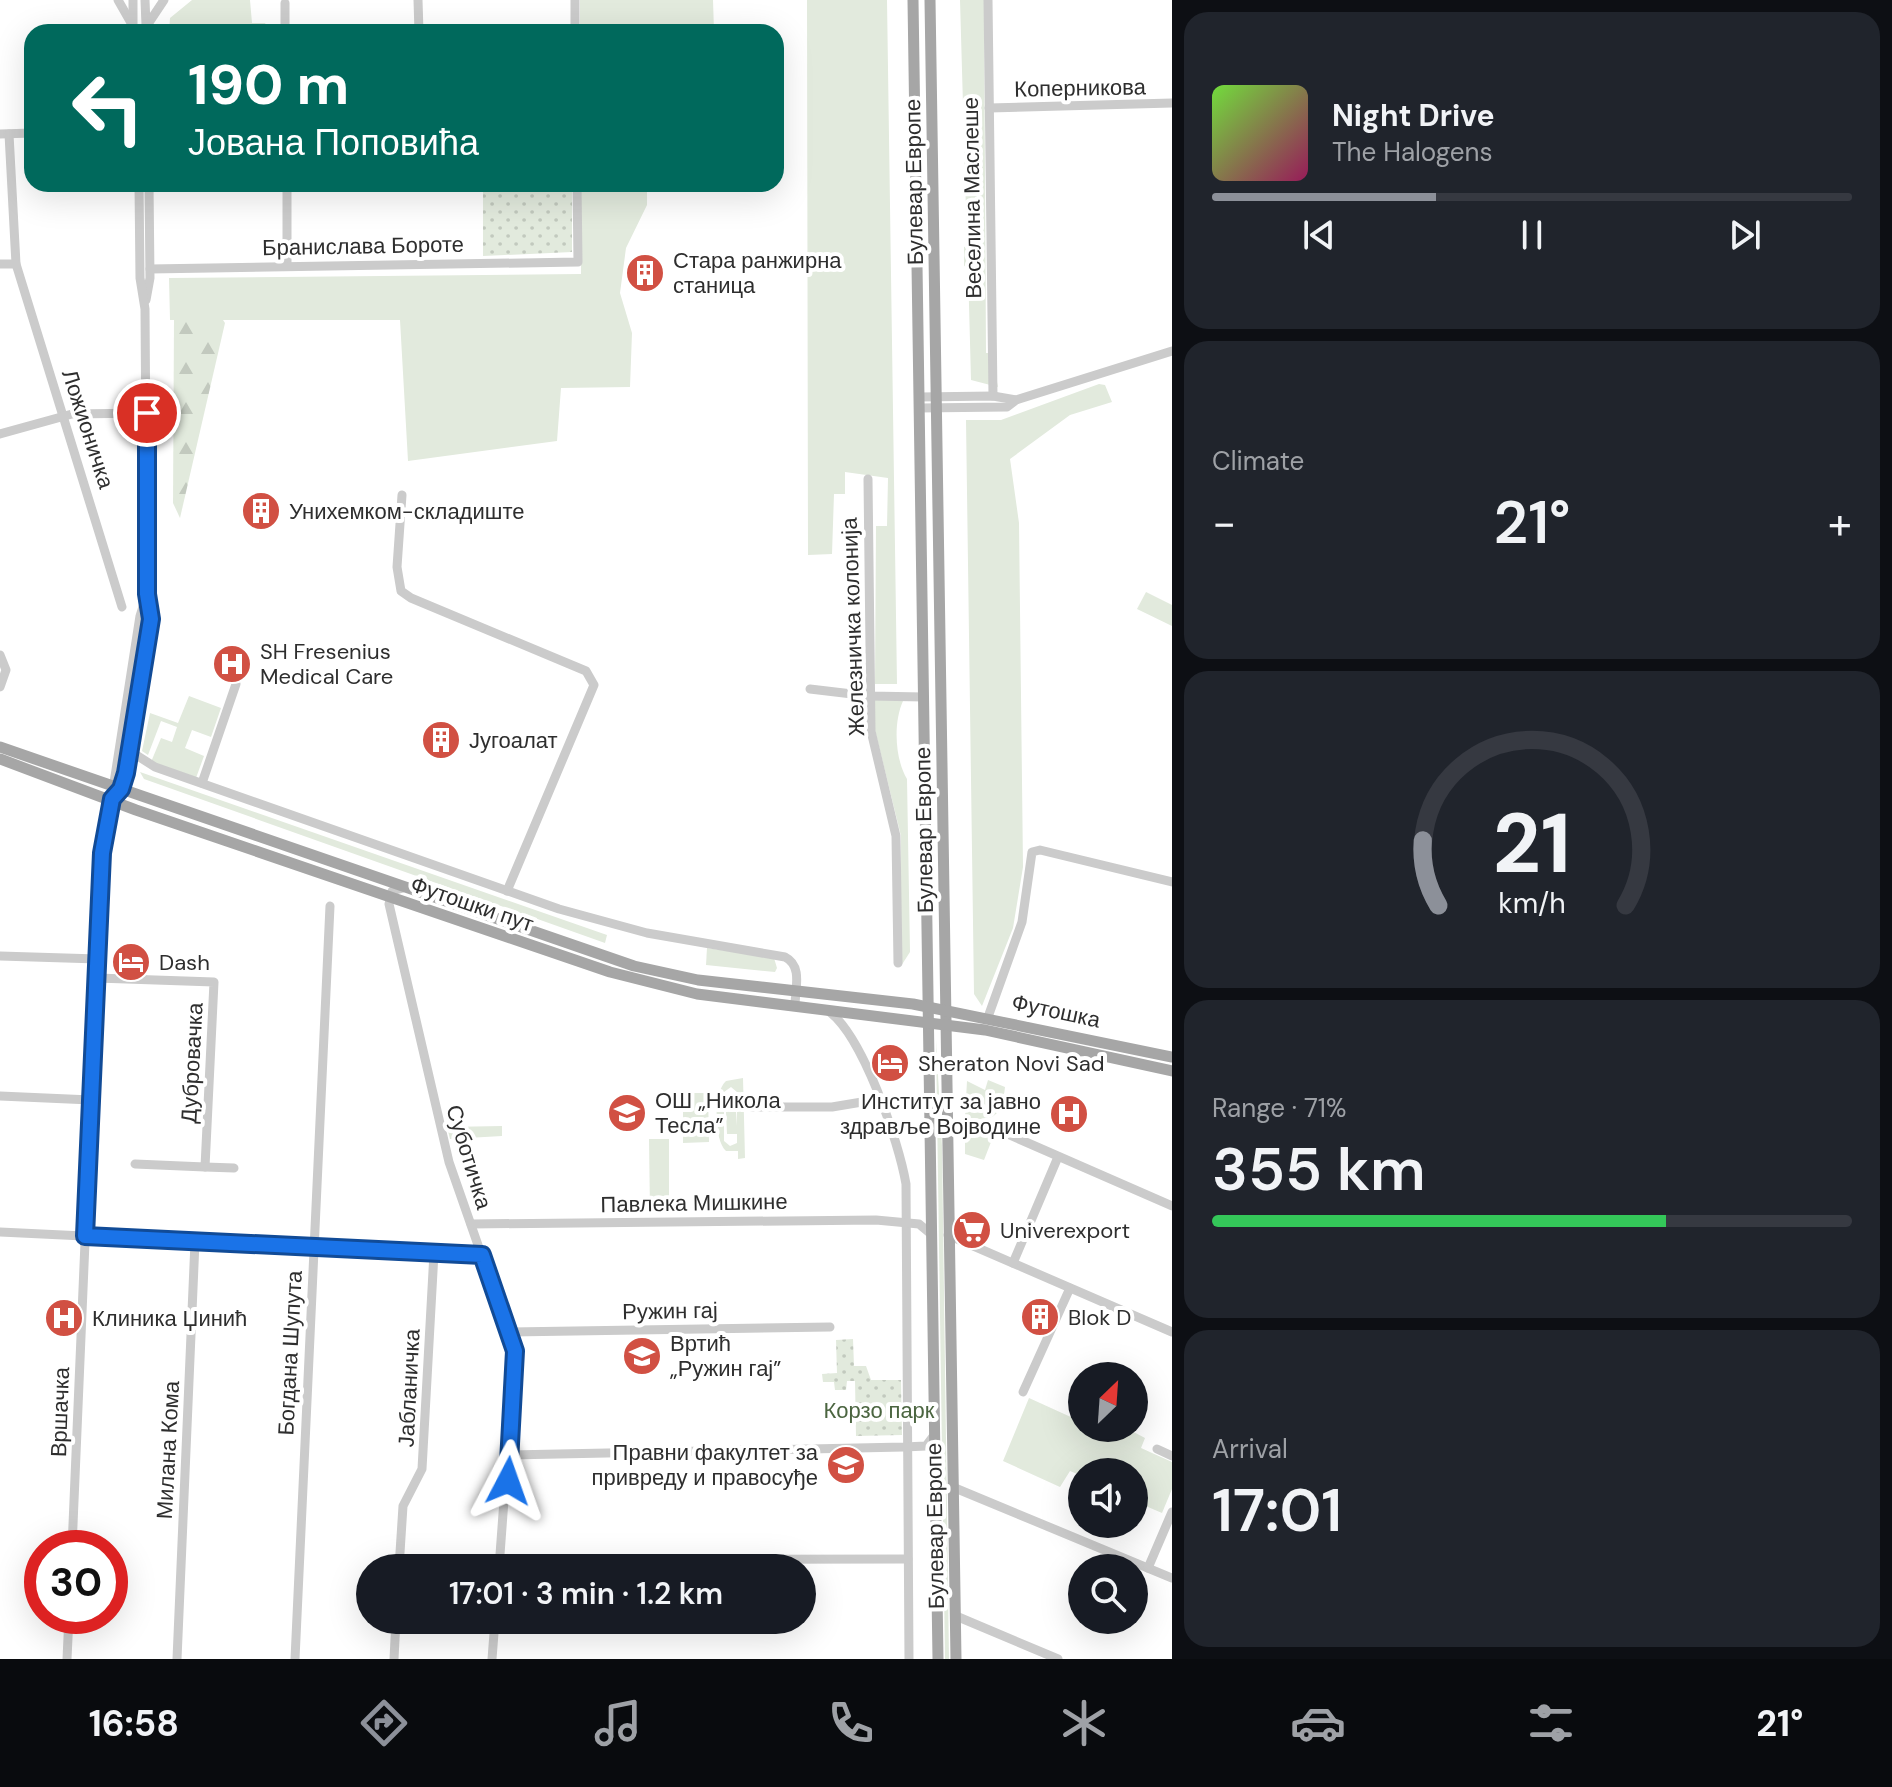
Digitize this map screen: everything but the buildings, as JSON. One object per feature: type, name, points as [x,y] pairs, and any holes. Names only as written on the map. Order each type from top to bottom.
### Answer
[{"type":"main road","name":"Булевар Европе","points":[[913,0],[931,1007],[938,1659]]},
{"type":"main road","name":"Булевар Европе","points":[[930,0],[956,1659]]},
{"type":"main road","name":"Футошки пут","points":[[0,747],[634,966],[698,980],[931,1007]]},
{"type":"main road","name":"Футошки пут","points":[[0,759],[610,972],[697,994],[946,1025]]},
{"type":"main road","name":"Футошка","points":[[931,1007],[1172,1057]]},
{"type":"main road","name":"Футошка","points":[[946,1025],[1172,1071]]},
{"type":"street","points":[[118,0],[131,24]]},
{"type":"street","points":[[133,0],[134,24]]},
{"type":"street","points":[[145,0],[146,24]]},
{"type":"street","points":[[149,24],[164,0]]},
{"type":"street","points":[[418,0],[419,24]]},
{"type":"street","points":[[575,0],[575,24]]},
{"type":"street","name":"Веселина Маслеше","points":[[988,0],[993,396]]},
{"type":"street","points":[[285,3],[285,24]]},
{"type":"street","name":"Коперникова","points":[[989,108],[1172,103]]},
{"type":"street","points":[[4,134],[24,133]]},
{"type":"street","name":"Ложионичка","points":[[4,134],[16,264],[122,607]]},
{"type":"street","points":[[112,799],[130,751],[151,619],[147,594],[145,309],[140,278],[139,192]]},
{"type":"street","points":[[145,309],[150,269],[149,192]]},
{"type":"street","points":[[287,192],[287,265]]},
{"type":"street","name":"Бранислава Бороте","points":[[150,269],[578,262],[577,192]]},
{"type":"street","points":[[0,264],[16,264]]},
{"type":"street","points":[[938,402],[1007,407],[1016,400],[1172,351]]},
{"type":"street","points":[[919,403],[993,396],[1016,400]]},
{"type":"street","points":[[0,434],[64,416],[147,413]]},
{"type":"street","name":"Железничка колонија","points":[[868,479],[871,731],[896,836],[898,963]]},
{"type":"street","points":[[402,495],[396,580],[401,591],[586,671],[593,680],[594,693],[507,891]]},
{"type":"street","points":[[116,787],[140,616],[147,594]]},
{"type":"street","points":[[0,655],[6,670],[0,687]]},
{"type":"street","points":[[202,783],[236,684]]},
{"type":"street","points":[[810,689],[869,696],[924,697]]},
{"type":"street","points":[[130,751],[144,763],[507,891],[647,933],[785,957],[793,961],[797,969],[795,1006]]},
{"type":"street","name":"Вршачка","points":[[73,1530],[101,866],[112,799]]},
{"type":"street","points":[[988,1017],[1022,922],[1032,852],[1040,850],[1172,882]]},
{"type":"street","points":[[389,897],[396,888],[403,888]]},
{"type":"street","name":"Суботичка","points":[[389,897],[431,1094],[515,1351],[501,1554]]},
{"type":"street","name":"Богдана Шупута","points":[[295,1659],[330,906]]},
{"type":"street","points":[[0,956],[98,959]]},
{"type":"street","name":"Дубровачка","points":[[97,978],[214,982],[205,1167]]},
{"type":"street","points":[[827,1010],[847,1029]]},
{"type":"street","points":[[847,1029],[848,1019],[858,1014]]},
{"type":"street","name":"Булевар Европе","points":[[847,1029],[880,1099],[902,1160],[912,1223],[915,1447],[908,1559],[909,1659]]},
{"type":"street","points":[[0,1096],[91,1100]]},
{"type":"street","points":[[751,1107],[832,1107],[880,1099]]},
{"type":"street","points":[[996,1129],[1172,1206]]},
{"type":"street","points":[[1013,1263],[1058,1157]]},
{"type":"street","points":[[135,1164],[234,1168]]},
{"type":"street","points":[[912,1223],[927,1218],[931,1208]]},
{"type":"street","name":"Павлека Мишкине","points":[[471,1224],[876,1220],[912,1223]]},
{"type":"street","points":[[912,1223],[932,1235]]},
{"type":"street","points":[[0,1232],[482,1255]]},
{"type":"street","points":[[948,1235],[1172,1332]]},
{"type":"street","name":"Милана Кома","points":[[177,1659],[195,1242]]},
{"type":"street","name":"Јабланичка","points":[[400,1554],[403,1506],[422,1469],[434,1253]]},
{"type":"street","points":[[1023,1392],[1070,1288]]},
{"type":"street","name":"Ружин гај","points":[[511,1332],[830,1327]]},
{"type":"street","points":[[510,1455],[915,1447],[928,1444],[935,1434]]},
{"type":"street","points":[[915,1447],[935,1455]]},
{"type":"street","points":[[1157,1449],[1172,1456]]},
{"type":"street","points":[[955,1488],[1114,1554]]},
{"type":"street","points":[[1172,1512],[1148,1568],[1172,1578]]},
{"type":"street","points":[[816,1560],[908,1559]]},
{"type":"street","points":[[956,1616],[1058,1659]]},
{"type":"street","points":[[67,1659],[68,1634]]},
{"type":"street","points":[[394,1659],[395,1634]]},
{"type":"street","points":[[492,1659],[494,1634]]},
{"type":"green space","points":[[192,0],[250,0],[252,23],[266,24],[170,24],[170,18]]},
{"type":"green space","points":[[580,0],[713,0],[714,24],[580,24]]},
{"type":"green space","points":[[807,0],[887,0],[897,684],[875,684],[876,526],[887,526],[888,478],[845,472],[845,494],[834,494],[832,554],[808,555]]},
{"type":"green space","points":[[960,0],[984,0],[986,353],[991,353],[998,387],[971,380],[968,267],[964,266],[964,247],[967,246]]},
{"type":"green space","points":[[483,192],[572,192],[572,252],[483,256]]},
{"type":"green space","points":[[581,192],[647,192],[647,205],[626,248],[620,293],[632,333],[630,387],[561,388],[557,441],[408,461],[400,320],[170,320],[169,278],[581,274]]},
{"type":"green space","points":[[174,320],[223,320],[225,323],[180,518],[173,503]]},
{"type":"green space","points":[[1099,384],[1105,385],[1112,402],[1070,415],[1010,459],[1019,523],[1023,867],[1013,928],[982,1006],[974,994],[966,420],[1001,420]]},
{"type":"green space","points":[[1146,592],[1172,605],[1172,626],[1137,609]]},
{"type":"green space","points":[[189,696],[221,708],[211,737],[192,730],[185,748],[204,756],[196,778],[151,762],[161,738],[172,742],[177,727],[161,721],[148,755],[142,751],[150,713],[178,723]]},
{"type":"green space","points":[[874,699],[903,701],[897,741],[907,779],[910,952],[901,966],[901,836],[875,730]]},
{"type":"green space","points":[[140,772],[607,935],[605,943],[144,779]]},
{"type":"green space","points":[[707,948],[774,958],[777,968],[775,972],[706,965]]},
{"type":"green space","points":[[936,1040],[942,1146],[949,1659],[945,1659]]},
{"type":"green space","points":[[743,1078],[745,1158],[738,1159],[738,1151],[726,1151],[719,1137],[717,1105],[726,1081]],"holes":[[[731,1087],[737,1092],[737,1126],[736,1111],[726,1112],[727,1134],[737,1134],[737,1143],[730,1146],[724,1141],[724,1092]]]},
{"type":"green space","points":[[988,1080],[1005,1087],[999,1111],[990,1118],[965,1117],[967,1081],[985,1090]]},
{"type":"green space","points":[[683,1093],[708,1093],[709,1142],[683,1143]]},
{"type":"green space","points":[[965,1125],[993,1137],[984,1160],[965,1154]]},
{"type":"green space","points":[[502,1126],[502,1136],[450,1139],[447,1127]]},
{"type":"green space","points":[[649,1139],[669,1139],[669,1212],[650,1212]]},
{"type":"green space","name":"Корзо парк","points":[[853,1339],[854,1366],[866,1366],[871,1380],[901,1380],[902,1435],[856,1436],[855,1381],[847,1381],[846,1390],[835,1390],[834,1382],[823,1382],[822,1374],[837,1373],[836,1340]]},
{"type":"green space","points":[[1029,1398],[1068,1416],[1068,1442],[1143,1442],[1141,1448],[1172,1462],[1172,1489],[1162,1513],[1148,1507],[1148,1458],[1068,1458],[1068,1474],[1060,1487],[1003,1461]]},
{"type":"place","name":"Стара ранжирна станица","points":[[645,273]]},
{"type":"place","name":"Унихемком-складиште","points":[[261,511]]},
{"type":"place","name":"SH Fresenius Medical Care","points":[[232,664]]},
{"type":"place","name":"Југоалат","points":[[441,740]]},
{"type":"place","name":"Dash","points":[[131,962]]},
{"type":"place","name":"Sheraton Novi Sad","points":[[890,1063]]},
{"type":"place","name":"ОШ „Никола Тесла”","points":[[627,1113]]},
{"type":"place","name":"Институт за јавно здравље Војводине","points":[[1069,1114]]},
{"type":"place","name":"Univerexport","points":[[972,1230]]},
{"type":"place","name":"Blok D","points":[[1040,1317]]},
{"type":"place","name":"Клиника Џинић","points":[[64,1318]]},
{"type":"place","name":"Вртић „Ружин гај”","points":[[642,1356]]},
{"type":"place","name":"Правни факултет за привреду и правосуђе","points":[[846,1465]]},
{"type":"route","points":[[147,413],[147,594],[151,619],[144,678],[126,773],[121,789],[112,799],[102,853],[85,1236],[482,1255],[515,1351],[508,1481]]}]
